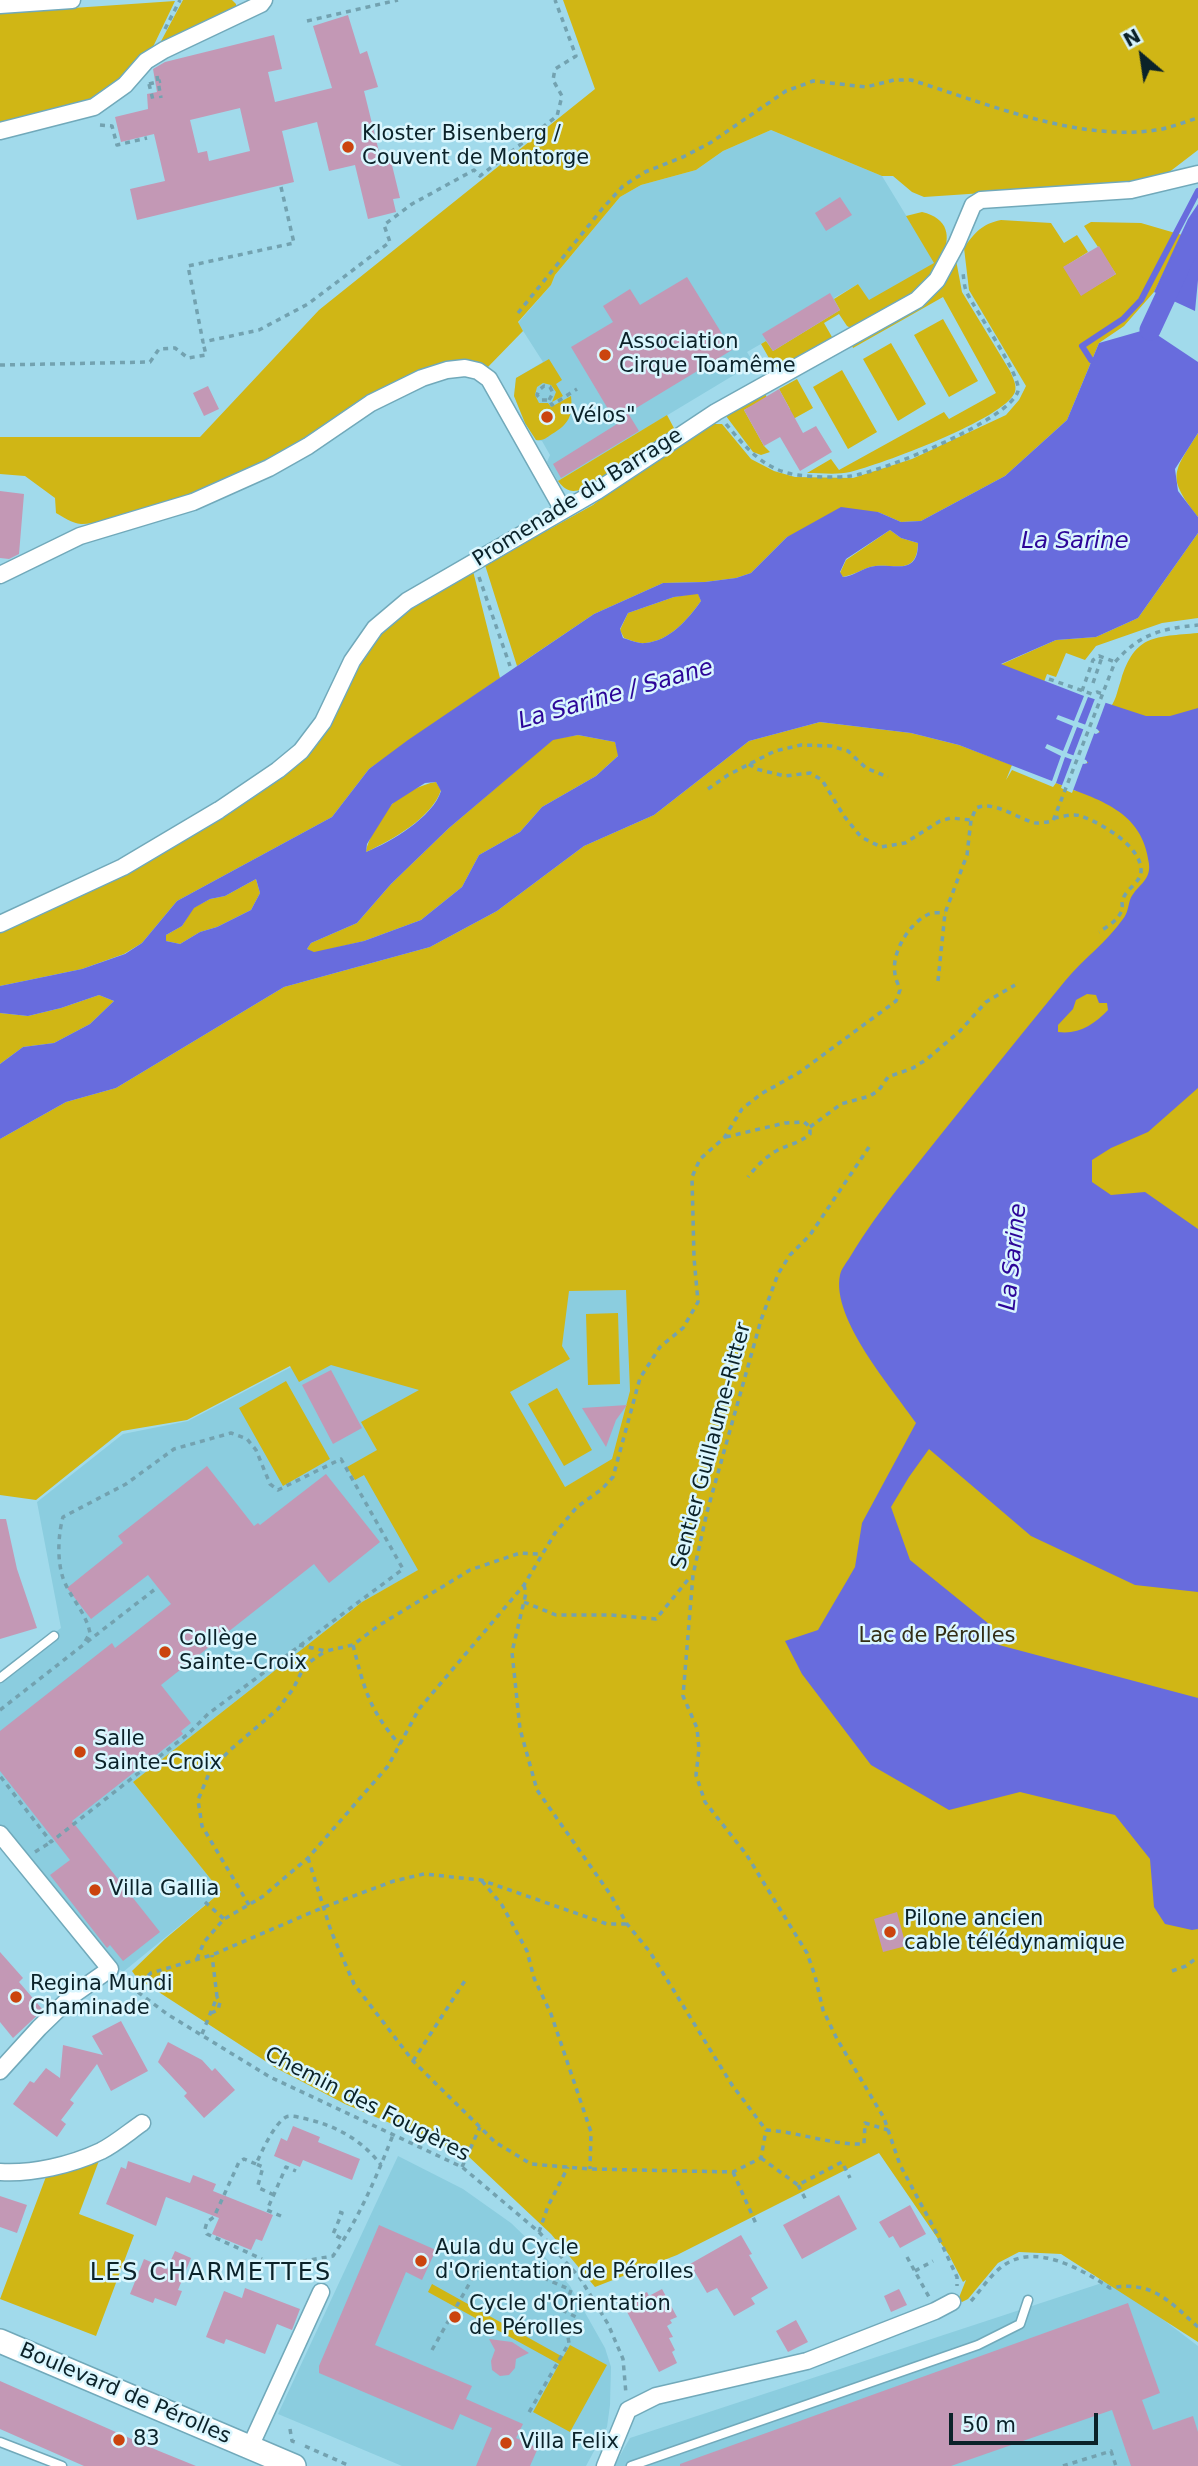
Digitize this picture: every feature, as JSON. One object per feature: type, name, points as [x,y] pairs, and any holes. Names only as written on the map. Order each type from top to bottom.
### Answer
[{"type":"main road","name":"Boulevard de Pérolles","points":[[0,2341],[294,2466]]},
{"type":"street","points":[[0,5],[72,0]]},
{"type":"street","points":[[0,131],[94,107],[125,85],[146,61],[261,5],[264,0]]},
{"type":"street","name":"Promenade du Barrage","points":[[0,923],[123,867],[278,771],[301,751],[323,722],[352,661],[375,628],[407,601],[597,491],[716,412],[917,300],[937,280],[957,243],[972,205],[981,200],[1131,190],[1198,174]]},
{"type":"street","points":[[0,575],[80,536],[193,502],[269,468],[308,446],[371,403],[447,370],[465,368],[489,379],[563,510]]},
{"type":"street","points":[[0,1834],[110,1969],[73,1995],[0,2071]]},
{"type":"street","points":[[0,2172],[17,2173],[69,2163],[103,2150],[142,2123]]},
{"type":"street","name":"Boulevard de Pérolles","points":[[250,2448],[321,2292]]},
{"type":"street","points":[[606,2466],[628,2410],[656,2396],[807,2361],[952,2302]]},
{"type":"lane","points":[[0,1678],[54,1636]]},
{"type":"lane","points":[[631,2466],[978,2345],[1020,2324],[1028,2300]]},
{"type":"lane","points":[[0,2442],[62,2466]]},
{"type":"path","points":[[307,21],[398,0]]},
{"type":"path","points":[[203,342],[259,330],[309,304],[390,242],[384,225],[474,170],[480,176],[557,116],[562,96],[553,80],[555,69],[576,56],[555,0]]},
{"type":"path","points":[[518,313],[623,186],[645,172],[683,158],[710,143],[786,91],[813,82],[866,87],[894,80],[911,80],[1047,122],[1110,131],[1157,130],[1198,118]]},
{"type":"path","points":[[158,83],[161,98]]},
{"type":"path","points":[[93,123],[112,126],[117,145],[147,138]]},
{"type":"path","points":[[0,365],[150,362],[159,349],[175,348],[188,358],[206,355],[188,266],[294,243],[282,187]]},
{"type":"path","points":[[716,412],[752,456],[776,469],[797,475],[851,476],[910,457],[1002,412],[1018,392],[1019,383],[966,290],[957,243]]},
{"type":"path","points":[[544,386],[550,387],[553,393],[548,400],[541,400],[537,395],[544,386]]},
{"type":"path","points":[[548,400],[552,405],[577,389]]},
{"type":"path","points":[[474,562],[510,666]]},
{"type":"path","points":[[939,981],[945,912],[967,855],[971,820],[976,808],[991,806],[1038,823],[1053,821],[1115,662],[1141,638],[1159,630],[1198,625]]},
{"type":"path","points":[[1082,691],[1093,660],[1099,656],[1115,662]]},
{"type":"path","points":[[1093,683],[1102,657]]},
{"type":"path","points":[[1049,679],[1082,691],[1103,695]]},
{"type":"path","points":[[708,789],[775,751],[802,745],[831,746],[848,751],[866,768],[888,777]]},
{"type":"path","points":[[749,764],[756,769],[785,776],[810,773],[822,780],[844,816],[861,837],[881,847],[905,843],[940,821],[951,818],[971,820]]},
{"type":"path","points":[[1054,818],[1078,815],[1114,832],[1140,861],[1139,878],[1123,897],[1122,909],[1115,920],[1099,932]]},
{"type":"path","points":[[197,1959],[204,1942],[224,1919],[262,1897],[308,1858],[388,1766],[419,1709],[524,1585],[540,1554],[555,1533],[577,1507],[602,1489],[613,1477],[640,1378],[660,1347],[683,1328],[698,1301],[692,1177],[700,1159],[724,1138],[742,1110],[761,1094],[800,1072],[896,1001],[900,990],[894,974],[895,957],[903,939],[919,920],[931,913],[945,912]]},
{"type":"path","points":[[810,1127],[841,1104],[870,1096],[879,1090],[888,1077],[913,1068],[927,1059],[960,1031],[986,1002],[1015,985]]},
{"type":"path","points":[[724,1138],[785,1123],[804,1122],[810,1127]]},
{"type":"path","points":[[748,1177],[762,1160],[780,1149],[802,1141],[810,1134],[810,1127]]},
{"type":"path","name":"Sentier Guillaume-Ritter","points":[[869,1147],[810,1235],[790,1255],[778,1274],[761,1320],[706,1512],[693,1575],[683,1696],[696,1728],[699,1749],[696,1774],[705,1802],[746,1854],[807,1953],[823,2010],[884,2118],[900,2165],[957,2277],[957,2289],[952,2302]]},
{"type":"path","points":[[0,1776],[51,1842],[188,1734],[208,1714],[403,1569],[341,1459],[278,1490],[270,1483],[256,1450],[247,1439],[231,1433],[174,1449],[126,1484],[63,1517],[59,1532],[62,1567]]},
{"type":"path","points":[[249,1905],[202,1826],[198,1800],[210,1771],[278,1709],[293,1689],[304,1665],[326,1651],[353,1645],[378,1626],[470,1570],[520,1553],[540,1554]]},
{"type":"path","points":[[524,1602],[556,1615],[611,1615],[656,1619],[693,1575]]},
{"type":"path","points":[[524,1585],[526,1593],[512,1652],[520,1729],[537,1790],[610,1894],[627,1924],[650,1952],[732,2085],[766,2130],[761,2158]]},
{"type":"path","points":[[83,1645],[154,1590]]},
{"type":"path","points":[[299,1645],[326,1651]]},
{"type":"path","points":[[353,1645],[366,1697],[383,1726],[400,1745]]},
{"type":"path","points":[[308,1858],[331,1931],[354,1984],[413,2062],[495,2142],[531,2164],[590,2169],[733,2172],[761,2158]]},
{"type":"path","points":[[133,1989],[151,1973],[212,1955],[324,1907],[394,1881],[424,1874],[481,1880],[607,1924],[627,1924]]},
{"type":"path","points":[[481,1880],[502,1905],[527,1951],[534,1978],[551,2014],[591,2132],[590,2169]]},
{"type":"path","points":[[205,1902],[224,1919]]},
{"type":"path","points":[[202,2034],[217,1997],[212,1955]]},
{"type":"path","points":[[1172,1971],[1198,1957]]},
{"type":"path","name":"Chemin des Fougères","points":[[110,1969],[167,2014],[270,2077],[461,2168],[539,2232],[580,2278],[608,2323],[623,2359],[625,2407],[628,2410]]},
{"type":"path","points":[[413,2062],[466,1979]]},
{"type":"path","points":[[256,2164],[265,2144],[285,2118],[292,2116],[337,2129],[365,2145],[381,2165]]},
{"type":"path","points":[[766,2130],[789,2131],[845,2145],[864,2144],[865,2123],[888,2130]]},
{"type":"path","points":[[461,2168],[480,2127]]},
{"type":"path","points":[[293,2266],[310,2259],[330,2258],[344,2240],[374,2186],[393,2135]]},
{"type":"path","points":[[761,2158],[798,2185],[806,2200]]},
{"type":"path","points":[[262,2259],[207,2234],[205,2229],[207,2222],[214,2217],[239,2162],[244,2159],[263,2167],[259,2188],[274,2195]]},
{"type":"path","points":[[798,2185],[842,2162],[850,2178]]},
{"type":"path","points":[[282,2216],[267,2210],[286,2167],[296,2171]]},
{"type":"path","points":[[539,2232],[548,2206],[569,2167]]},
{"type":"path","points":[[733,2172],[757,2226]]},
{"type":"path","points":[[339,2212],[342,2213],[333,2234],[344,2240]]},
{"type":"path","points":[[952,2302],[960,2307],[967,2305],[1003,2265],[1022,2256],[1045,2258],[1079,2270],[1110,2288],[1129,2284],[1164,2296],[1198,2327]]},
{"type":"path","points":[[907,2258],[930,2298]]},
{"type":"path","points":[[915,2271],[933,2261]]},
{"type":"path","points":[[432,2350],[477,2270],[502,2266],[526,2270],[571,2290],[564,2311],[578,2318],[568,2337],[569,2343],[528,2414]]},
{"type":"path","points":[[290,2428],[292,2441],[350,2466]]},
{"type":"path","points":[[1063,2466],[1111,2451],[1116,2466]]},
{"type":"shaded area","points":[[771,130],[882,176],[935,263],[869,301],[858,284],[834,298],[840,310],[773,351],[766,341],[747,352],[754,363],[558,481],[547,462],[550,455],[542,441],[536,440],[525,423],[514,396],[516,378],[543,362],[518,323],[620,197],[641,185],[696,170],[723,151]]},
{"type":"shaded area","name":"Collège Sainte-Croix","points":[[627,1288],[632,1391],[613,1460],[362,1602],[133,1782],[221,1892],[123,1972],[111,1963],[0,1826],[0,1675],[61,1628],[37,1502],[123,1434],[188,1421],[295,1365],[566,1289]]},
{"type":"shaded area","name":"Cycle d'Orientation de Pérolles","points":[[398,2156],[463,2189],[511,2223],[570,2286],[605,2348],[611,2367],[607,2427],[586,2466],[402,2466],[278,2414]]},
{"type":"shaded area","points":[[1111,2280],[1198,2346],[1198,2466],[614,2466],[630,2438]]},
{"type":"green space","points":[[183,0],[232,0],[236,4],[236,10],[159,45]]},
{"type":"green space","points":[[563,0],[1198,0],[1198,150],[1168,173],[1147,182],[924,197],[912,192],[893,176],[882,176],[771,130],[723,151],[696,170],[641,185],[620,197],[555,275],[551,285],[518,322],[523,331],[486,369],[466,364],[306,441],[232,481],[212,485],[173,503],[116,519],[90,524],[74,522],[56,513],[55,498],[25,476],[0,474],[0,437],[200,437],[319,310],[595,89]]},
{"type":"green space","points":[[175,1],[152,49],[122,82],[95,100],[0,126],[0,13]]},
{"type":"green space","points":[[922,212],[938,219],[945,229],[947,242],[942,256],[924,283],[902,303],[853,329],[847,326],[839,314],[824,323],[832,337],[822,347],[796,362],[774,367],[761,344],[766,341],[773,351],[840,310],[834,299],[858,284],[869,300],[934,263],[906,216]]},
{"type":"green space","points":[[1001,220],[1051,223],[1064,243],[1077,235],[1088,252],[1064,267],[1081,295],[1116,274],[1084,226],[1091,222],[1141,223],[1182,235],[1154,292],[1124,326],[1099,343],[1067,420],[1005,476],[921,521],[901,522],[878,512],[787,537],[751,573],[705,582],[663,583],[594,614],[517,666],[485,565],[593,505],[637,471],[713,424],[722,424],[751,459],[774,471],[795,477],[853,478],[912,459],[1006,415],[1019,400],[1026,386],[969,290],[964,248],[979,230]]},
{"type":"green space","points":[[956,260],[962,292],[1010,371],[1015,392],[1006,403],[989,415],[912,451],[850,472],[807,473],[831,459],[839,470],[944,412],[949,419],[996,393],[943,297],[853,348],[851,343]]},
{"type":"green space","points":[[943,319],[978,381],[949,397],[914,335]]},
{"type":"green space","points":[[891,343],[926,404],[898,421],[863,359]]},
{"type":"green space","points":[[549,359],[562,380],[556,384],[563,396],[552,402],[556,392],[551,385],[543,383],[537,387],[535,395],[539,403],[548,403],[551,407],[571,396],[571,409],[569,419],[562,427],[544,439],[536,440],[525,423],[514,396],[516,378]]},
{"type":"green space","points":[[842,370],[877,432],[848,449],[813,387]]},
{"type":"green space","points":[[797,379],[813,408],[786,423],[790,409],[779,389]]},
{"type":"green space","points":[[765,393],[767,398],[744,410],[770,452],[761,455],[753,452],[726,416]]},
{"type":"green space","points":[[667,415],[675,430],[583,489],[569,490],[558,481]]},
{"type":"green space","points":[[1198,433],[1198,517],[1181,493],[1177,475],[1178,467]]},
{"type":"green space","points":[[890,530],[901,538],[918,543],[913,561],[901,566],[870,567],[843,577],[840,573],[846,560]]},
{"type":"green space","points":[[1198,533],[1198,618],[1162,623],[1096,646],[1085,660],[1066,653],[1056,677],[1047,674],[1044,682],[1000,665],[1056,640],[1096,637],[1138,618]]},
{"type":"green space","points":[[473,571],[500,678],[369,769],[332,817],[177,901],[142,943],[124,954],[82,969],[0,986],[0,933],[126,874],[306,756],[330,726],[358,666],[381,634],[410,608]]},
{"type":"green space","points":[[698,593],[701,601],[670,634],[645,643],[624,638],[620,630],[628,613],[674,597]]},
{"type":"green space","points":[[1198,633],[1198,2342],[1061,2254],[1019,2252],[998,2263],[968,2299],[962,2302],[958,2300],[966,2280],[963,2282],[949,2255],[879,2153],[677,2255],[595,2287],[551,2234],[468,2156],[345,2104],[276,2068],[137,1978],[132,1971],[221,1892],[133,1782],[362,1602],[418,1570],[364,1475],[355,1480],[347,1467],[377,1450],[361,1422],[419,1390],[331,1365],[299,1382],[290,1366],[187,1420],[122,1431],[36,1500],[0,1495],[0,1139],[66,1102],[116,1088],[284,987],[430,947],[497,911],[584,846],[654,815],[749,741],[820,722],[911,733],[959,745],[1012,765],[1006,780],[1012,770],[1053,787],[1056,783],[1076,791],[1107,711],[1114,701],[1133,654],[1140,646],[1158,638]],"holes":[[[626,1290],[630,1391],[612,1459],[565,1487],[510,1392],[570,1359],[562,1346],[569,1291]]]},
{"type":"green space","points":[[578,735],[615,742],[619,755],[596,776],[542,807],[520,832],[479,855],[462,887],[421,920],[364,941],[314,953],[307,949],[311,943],[357,923],[391,884],[449,828],[553,739]]},
{"type":"green space","points":[[436,782],[441,790],[420,819],[366,852],[376,827],[392,804],[412,790]]},
{"type":"green space","points":[[256,879],[260,893],[251,910],[217,927],[200,932],[180,944],[166,941],[166,935],[182,926],[193,908],[210,899],[225,896]]},
{"type":"green space","points":[[99,995],[114,1001],[90,1024],[54,1043],[23,1047],[0,1064],[0,1013],[28,1016]]},
{"type":"green space","points":[[618,1313],[620,1384],[588,1385],[586,1314]]},
{"type":"green space","points":[[286,1381],[330,1459],[283,1486],[239,1408]]},
{"type":"green space","points":[[557,1388],[592,1450],[564,1466],[528,1404]]},
{"type":"green space","points":[[103,2150],[79,2214],[134,2235],[96,2336],[0,2299],[50,2166]]},
{"type":"green space","points":[[432,2284],[563,2357],[570,2345],[607,2365],[570,2432],[533,2412],[559,2364],[428,2292]]},
{"type":"water","points":[[1198,204],[1198,280],[1195,311],[1154,292],[1188,219]]},
{"type":"water","name":"La Sarine","points":[[1150,330],[1198,362],[1198,433],[1175,469],[1178,491],[1198,517],[1198,533],[1138,618],[1096,637],[1056,640],[1001,664],[1084,696],[1074,721],[1058,715],[1056,719],[1073,726],[1063,751],[1047,744],[1045,748],[1061,756],[1052,781],[959,745],[911,733],[820,722],[749,741],[654,815],[584,846],[497,911],[430,947],[284,987],[116,1088],[66,1102],[0,1139],[0,1064],[23,1047],[54,1043],[90,1024],[114,1001],[99,995],[28,1016],[0,1013],[0,986],[82,969],[125,954],[142,943],[177,901],[332,817],[369,769],[594,614],[663,583],[705,582],[751,573],[787,537],[841,507],[878,512],[901,522],[921,521],[1005,476],[1067,420],[1099,343]],"holes":[[[890,530],[901,538],[918,543],[917,554],[908,565],[870,567],[843,577],[840,572],[846,559]],[[698,594],[701,601],[684,622],[662,638],[643,643],[623,638],[620,629],[628,613],[674,597]],[[578,735],[615,742],[618,756],[596,776],[542,807],[520,832],[479,855],[462,887],[421,920],[364,941],[314,952],[307,949],[311,943],[357,923],[391,884],[449,828],[553,740]],[[436,782],[441,791],[437,801],[410,828],[366,852],[367,844],[392,804],[425,783]],[[256,879],[260,893],[251,910],[217,927],[200,932],[180,944],[166,941],[166,935],[182,926],[194,908],[210,899],[225,896]]]},
{"type":"water","name":"Lac de Pérolles","points":[[1088,697],[1146,716],[1170,716],[1198,708],[1198,1088],[1148,1132],[1111,1148],[1092,1160],[1092,1182],[1111,1195],[1145,1192],[1198,1229],[1198,1592],[1135,1585],[1031,1536],[929,1449],[891,1507],[910,1560],[989,1624],[999,1645],[1198,1698],[1198,1929],[1192,1930],[1165,1924],[1154,1907],[1150,1859],[1115,1815],[1020,1792],[949,1810],[871,1765],[802,1674],[785,1641],[818,1630],[855,1567],[862,1523],[916,1423],[854,1332],[840,1293],[842,1270],[886,1204],[961,1109],[1065,981],[1117,927],[1126,914],[1130,900],[1148,875],[1149,864],[1145,846],[1128,819],[1102,802],[1056,783],[1065,757],[1088,763],[1067,753],[1077,727],[1096,734],[1100,732],[1078,722]],"holes":[[[1087,994],[1096,995],[1099,1003],[1107,1003],[1108,1010],[1103,1015],[1079,1030],[1058,1032],[1058,1025],[1073,1009],[1076,1000]]]},
{"type":"pier","points":[[1096,696],[1107,699],[1072,793],[1061,788]]},
{"type":"building","name":"Kloster Bisenberg / Couvent de Montorge","points":[[348,15],[360,54],[367,51],[378,87],[364,91],[382,164],[391,161],[400,198],[393,199],[396,212],[368,219],[355,165],[329,171],[317,122],[282,131],[294,182],[137,220],[130,189],[165,181],[154,134],[121,142],[115,117],[148,109],[147,94],[157,92],[153,69],[165,62],[274,35],[282,69],[268,72],[275,102],[332,88],[313,26]],"holes":[[[240,108],[250,151],[209,161],[207,151],[198,153],[190,120]]]},
{"type":"building","points":[[840,197],[852,215],[826,231],[815,213]]},
{"type":"building","points":[[1099,246],[1116,274],[1081,296],[1063,267]]},
{"type":"building","points":[[687,277],[732,350],[628,413],[639,431],[561,478],[553,464],[617,424],[571,347],[613,322],[603,306],[630,289],[640,305]]},
{"type":"building","points":[[830,293],[840,310],[773,351],[762,334]]},
{"type":"building","points":[[208,386],[219,409],[204,416],[193,393]]},
{"type":"building","points":[[779,389],[803,433],[816,426],[832,452],[800,471],[780,437],[764,446],[744,410]]},
{"type":"building","points":[[0,491],[24,494],[19,554],[9,559],[0,558]]},
{"type":"building","points":[[331,1370],[362,1428],[333,1444],[302,1385]]},
{"type":"building","points":[[627,1405],[616,1420],[606,1447],[582,1408]]},
{"type":"building","points":[[207,1466],[254,1526],[258,1523],[260,1525],[326,1474],[380,1542],[329,1583],[314,1564],[161,1685],[191,1723],[181,1731],[183,1734],[72,1821],[160,1932],[123,1961],[110,1945],[107,1948],[50,1875],[70,1860],[0,1771],[0,1731],[112,1643],[115,1648],[171,1604],[148,1575],[91,1619],[67,1588],[123,1543],[118,1536]]},
{"type":"building","points":[[0,1519],[6,1519],[17,1569],[37,1628],[0,1639]]},
{"type":"building","name":"Pilone ancien cable télédynamique","points":[[897,1912],[906,1946],[883,1952],[874,1919]]},
{"type":"building","name":"Regina Mundi Chaminade","points":[[0,1952],[23,1978],[19,1982],[43,2010],[13,2038],[0,2022]]},
{"type":"building","points":[[121,2021],[148,2071],[111,2091],[97,2064],[70,2100],[74,2103],[61,2120],[66,2124],[57,2137],[13,2104],[30,2081],[34,2083],[46,2068],[60,2078],[63,2045],[103,2055],[92,2036]]},
{"type":"building","points":[[168,2042],[202,2060],[212,2071],[215,2068],[235,2090],[204,2118],[184,2096],[187,2093],[158,2062]]},
{"type":"building","points":[[293,2126],[320,2137],[318,2142],[360,2159],[352,2180],[303,2160],[300,2167],[274,2156],[281,2138],[287,2141]]},
{"type":"building","points":[[128,2161],[190,2183],[193,2175],[216,2184],[213,2191],[273,2215],[262,2241],[256,2239],[251,2250],[212,2234],[219,2218],[166,2197],[156,2226],[106,2204],[121,2167],[126,2169]]},
{"type":"building","points":[[839,2195],[857,2229],[802,2259],[783,2225]]},
{"type":"building","points":[[0,2196],[27,2205],[17,2233],[0,2227]]},
{"type":"building","points":[[910,2205],[926,2234],[900,2248],[893,2236],[889,2238],[879,2222]]},
{"type":"building","points":[[379,2225],[436,2250],[422,2280],[406,2272],[375,2345],[472,2386],[466,2399],[523,2424],[516,2438],[538,2448],[530,2466],[476,2466],[492,2428],[460,2414],[453,2430],[319,2373],[319,2366]]},
{"type":"building","points":[[741,2235],[768,2288],[751,2298],[755,2304],[734,2316],[717,2288],[707,2293],[690,2264]]},
{"type":"building","points":[[175,2251],[191,2258],[178,2290],[182,2291],[176,2306],[155,2298],[153,2303],[130,2294],[144,2259],[167,2269]]},
{"type":"building","points":[[245,2288],[300,2309],[292,2330],[277,2324],[265,2354],[226,2339],[224,2344],[206,2337],[224,2291],[242,2298]]},
{"type":"building","points":[[662,2289],[677,2317],[670,2320],[672,2323],[667,2326],[673,2337],[669,2338],[677,2363],[659,2372],[626,2310],[632,2306],[629,2301],[647,2292],[649,2296]]},
{"type":"building","points":[[899,2289],[907,2305],[891,2312],[884,2296]]},
{"type":"building","points":[[1128,2303],[1160,2393],[1142,2400],[1153,2430],[1193,2416],[1198,2432],[1198,2466],[1131,2466],[1112,2410],[951,2466],[680,2466],[680,2464]]},
{"type":"building","points":[[796,2320],[808,2342],[788,2352],[776,2331]]},
{"type":"building","points":[[489,2339],[512,2342],[529,2353],[516,2359],[515,2368],[509,2375],[500,2376],[492,2370],[491,2361],[495,2350]]},
{"type":"building","points":[[0,2381],[196,2466],[84,2466],[0,2429]]},
{"type":"waterway","points":[[1091,360],[1082,346],[1123,319],[1141,300],[1198,191]]},
{"type":"waterway","points":[[1150,330],[1198,227]]},
{"type":"place","name":"Kloster Bisenberg / Couvent de Montorge","points":[[348,147]]},
{"type":"place","name":"Association Cirque Toamême","points":[[605,355]]},
{"type":"place","name":"\"Vélos\"","points":[[547,417]]},
{"type":"place","name":"Collège Sainte-Croix","points":[[165,1652]]},
{"type":"place","name":"Salle Sainte-Croix","points":[[80,1752]]},
{"type":"place","name":"Villa Gallia","points":[[95,1890]]},
{"type":"place","name":"Pilone ancien cable télédynamique","points":[[890,1932]]},
{"type":"place","name":"Regina Mundi Chaminade","points":[[16,1997]]},
{"type":"place","name":"Aula du Cycle d'Orientation de Pérolles","points":[[421,2261]]},
{"type":"place","name":"Cycle d'Orientation de Pérolles","points":[[455,2317]]},
{"type":"place","name":"83","points":[[119,2440]]},
{"type":"place","name":"Villa Felix","points":[[506,2443]]},
{"type":"district","name":"LES CHARMETTES","points":[[211,2274]]},
{"type":"water label","name":"La Sarine / Saane","points":[[616,695]]}]
